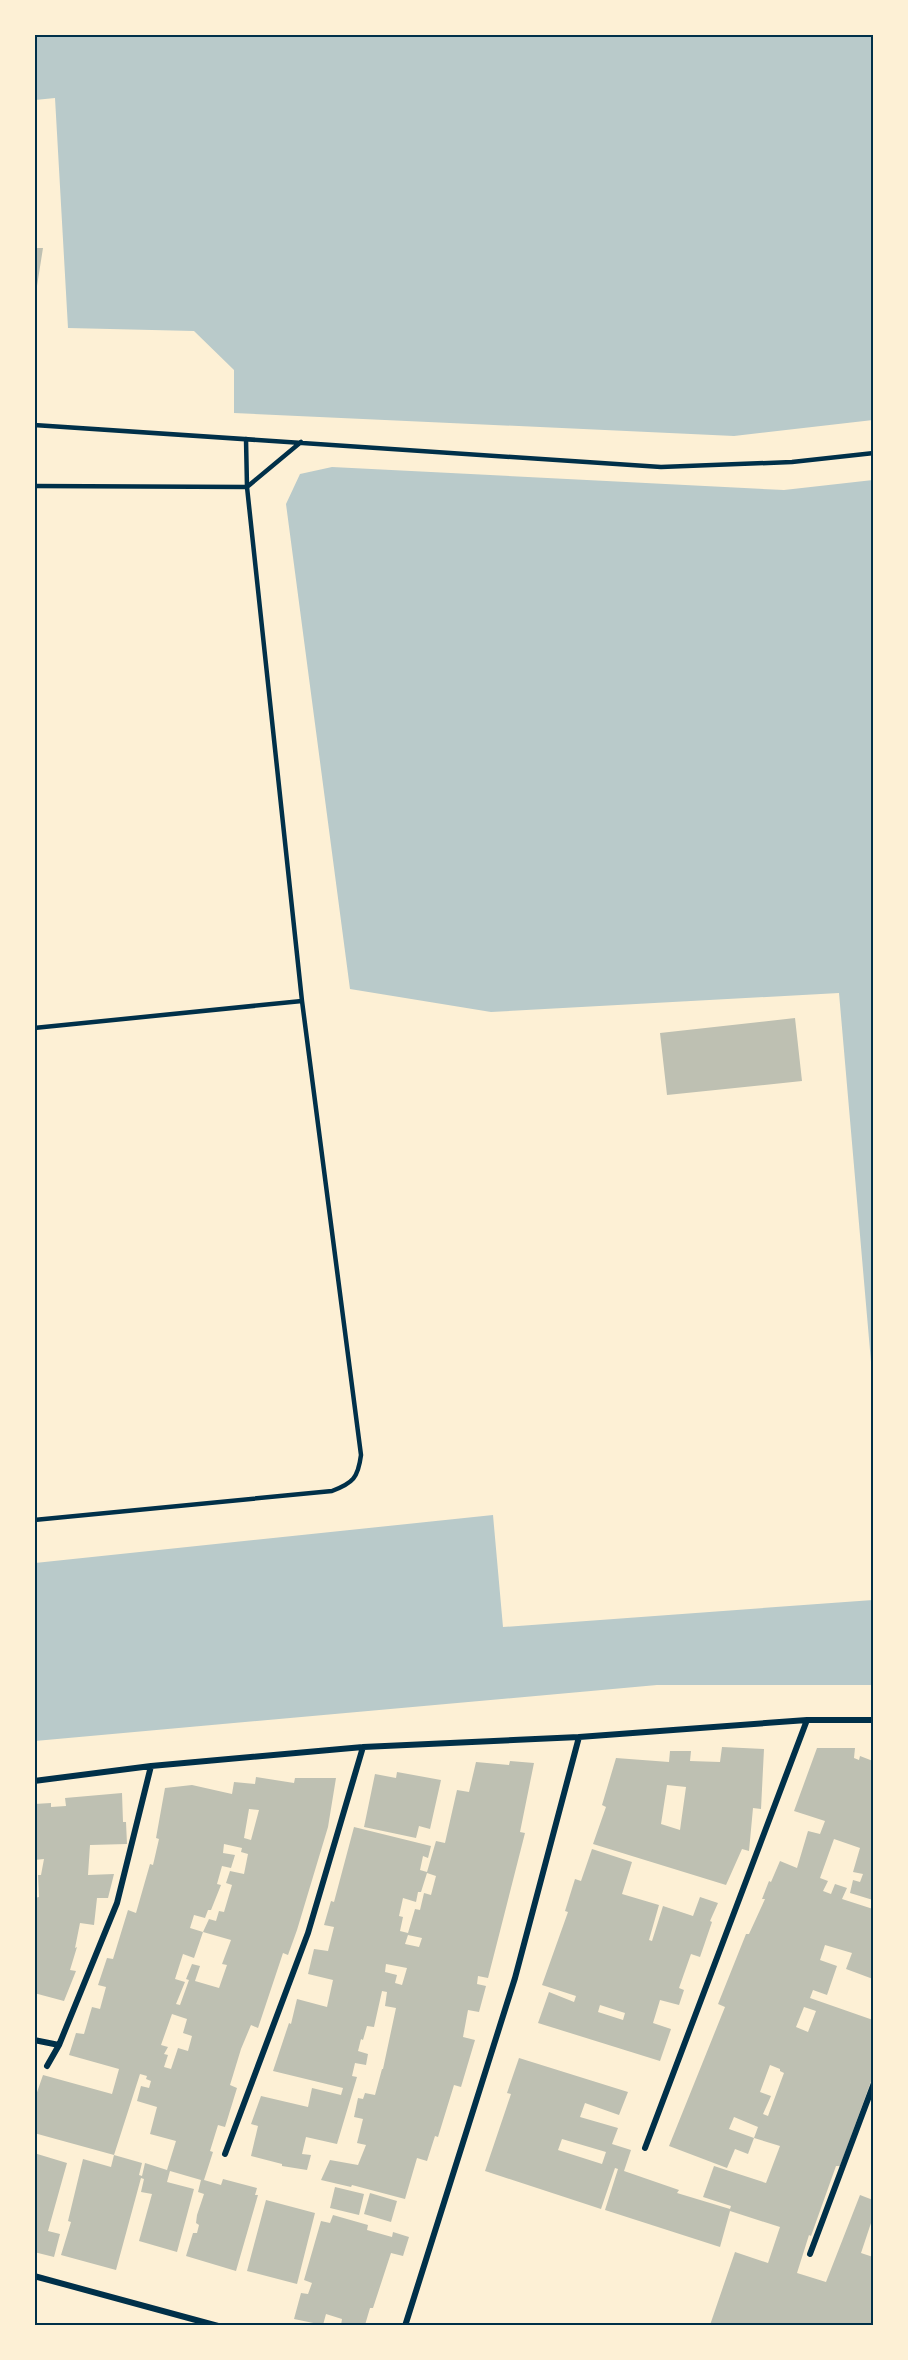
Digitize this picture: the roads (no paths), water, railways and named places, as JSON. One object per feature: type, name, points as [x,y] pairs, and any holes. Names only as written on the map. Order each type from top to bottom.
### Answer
[{"type":"street","points":[[645,2148],[807,1720]]},
{"type":"street","points":[[34,1781],[151,1766],[363,1747],[579,1737],[807,1720],[873,1720]]},
{"type":"street","points":[[405,2325],[515,1978],[579,1737]]},
{"type":"street","points":[[225,2154],[308,1933],[363,1747]]},
{"type":"street","points":[[47,2066],[59,2045],[117,1903],[151,1766]]},
{"type":"street","points":[[34,2040],[59,2045]]},
{"type":"street","points":[[810,2254],[873,2083]]},
{"type":"street","points":[[34,2276],[218,2325]]},
{"type":"lane","points":[[34,425],[661,467],[792,462],[873,453]]},
{"type":"lane","points":[[34,1520],[332,1491],[348,1485],[359,1472],[361,1455],[302,1001],[247,487],[246,439]]},
{"type":"lane","points":[[34,486],[247,487],[301,442]]},
{"type":"lane","points":[[34,1028],[302,1001]]}]
